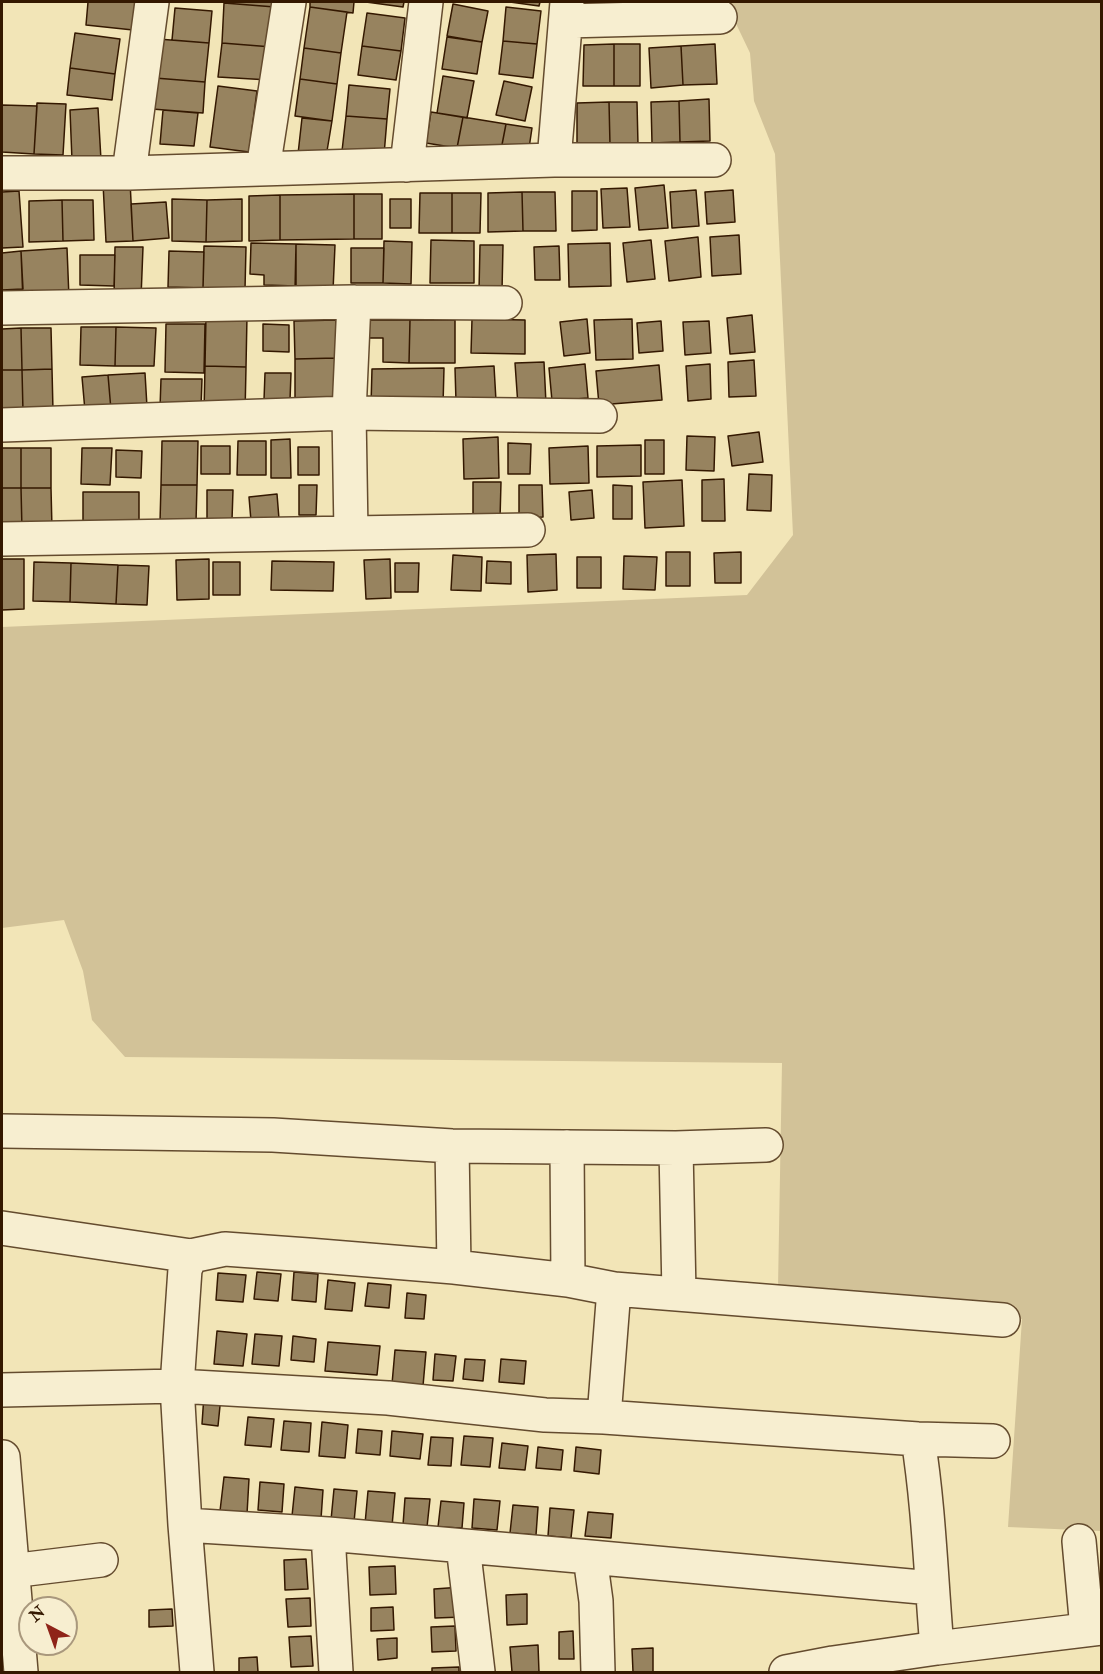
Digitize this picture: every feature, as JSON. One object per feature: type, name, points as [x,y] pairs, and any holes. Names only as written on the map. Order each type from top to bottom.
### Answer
[{"type":"street","points":[[129,172],[152,2]]},
{"type":"street","points":[[263,169],[289,2]]},
{"type":"street","points":[[407,165],[426,2]]},
{"type":"street","points":[[554,160],[567,11],[720,17]]},
{"type":"street","points":[[2,173],[263,169],[554,160],[714,160]]},
{"type":"street","points":[[351,533],[350,413],[354,302]]},
{"type":"street","points":[[2,308],[354,302],[505,303]]},
{"type":"street","points":[[2,425],[350,413],[600,416]]},
{"type":"street","points":[[2,539],[528,530]]},
{"type":"street","points":[[2,1131],[273,1135],[452,1146],[676,1148],[766,1145]]},
{"type":"street","points":[[452,1146],[454,1267]]},
{"type":"street","points":[[567,1147],[568,1280]]},
{"type":"street","points":[[676,1148],[679,1294]]},
{"type":"street","points":[[2,1228],[191,1256],[225,1250],[454,1267],[568,1280],[614,1289],[1003,1320]]},
{"type":"street","points":[[191,1256],[185,1269],[177,1386],[197,1672]]},
{"type":"street","points":[[604,1417],[614,1289]]},
{"type":"street","points":[[2,1390],[177,1386],[388,1398],[545,1415],[918,1439],[993,1441]]},
{"type":"street","points":[[918,1439],[930,1534],[938,1648]]},
{"type":"street","points":[[3,1456],[21,1672]]},
{"type":"street","points":[[185,1525],[328,1534],[932,1588]]},
{"type":"street","points":[[328,1534],[336,1672]]},
{"type":"street","points":[[786,1672],[938,1648],[1094,1629],[1079,1541]]},
{"type":"street","points":[[464,1546],[478,1672]]},
{"type":"street","points":[[590,1557],[596,1601],[598,1672]]},
{"type":"street","points":[[11,1571],[101,1560]]},
{"type":"shaded area","points":[[610,2],[1101,2],[1101,1531],[1008,1527],[1022,1319],[778,1287],[782,1063],[125,1057],[92,1020],[83,971],[64,920],[2,928],[2,627],[747,595],[793,535],[775,154],[754,101],[750,53],[729,9],[623,6]]},
{"type":"building","points":[[88,2],[136,2],[133,30],[86,25]]},
{"type":"building","points":[[225,2],[276,2],[275,7]]},
{"type":"building","points":[[310,2],[354,2],[353,13],[310,7]]},
{"type":"building","points":[[366,2],[404,2],[403,7]]},
{"type":"building","points":[[510,2],[540,2],[539,6]]},
{"type":"building","points":[[224,3],[275,7],[272,47],[222,43]]},
{"type":"building","points":[[453,4],[488,11],[482,42],[447,36]]},
{"type":"building","points":[[310,7],[347,12],[341,53],[304,48]]},
{"type":"building","points":[[506,7],[541,11],[537,44],[503,41]]},
{"type":"building","points":[[175,8],[212,11],[209,43],[172,40]]},
{"type":"building","points":[[367,13],[405,18],[401,51],[362,46]]},
{"type":"building","points":[[75,33],[120,39],[115,74],[70,68]]},
{"type":"building","points":[[447,37],[482,42],[477,74],[442,69]]},
{"type":"building","points":[[158,39],[209,43],[205,82],[155,78]]},
{"type":"building","points":[[503,41],[537,44],[533,78],[499,74]]},
{"type":"building","points":[[222,43],[272,47],[269,80],[218,77]]},
{"type":"building","points":[[614,44],[614,86],[583,86],[584,45]]},
{"type":"building","points":[[614,44],[640,44],[640,86],[614,86]]},
{"type":"building","points":[[715,44],[717,84],[683,85],[681,46]]},
{"type":"building","points":[[362,46],[401,51],[396,80],[358,75]]},
{"type":"building","points":[[681,46],[683,85],[651,88],[649,48]]},
{"type":"building","points":[[304,48],[341,53],[337,84],[300,79]]},
{"type":"building","points":[[70,68],[115,74],[112,100],[67,95]]},
{"type":"building","points":[[443,76],[474,81],[467,118],[437,113]]},
{"type":"building","points":[[155,78],[205,82],[203,113],[152,109]]},
{"type":"building","points":[[300,79],[337,84],[332,121],[295,116]]},
{"type":"building","points":[[504,81],[532,87],[525,121],[496,115]]},
{"type":"building","points":[[349,85],[390,89],[387,119],[346,116]]},
{"type":"building","points":[[218,86],[257,91],[249,152],[210,147]]},
{"type":"building","points":[[709,99],[710,141],[680,142],[679,101]]},
{"type":"building","points":[[679,101],[680,142],[652,143],[651,102]]},
{"type":"building","points":[[609,102],[610,145],[577,146],[577,103]]},
{"type":"building","points":[[609,102],[637,102],[638,145],[610,145]]},
{"type":"building","points":[[37,103],[66,104],[63,155],[34,154]]},
{"type":"building","points":[[2,105],[37,106],[34,154],[2,152]]},
{"type":"building","points":[[98,108],[101,160],[72,161],[70,110]]},
{"type":"building","points":[[163,110],[198,113],[194,146],[160,144]]},
{"type":"building","points":[[431,112],[463,117],[457,148],[426,143]]},
{"type":"building","points":[[346,116],[387,119],[384,155],[342,151]]},
{"type":"building","points":[[463,117],[506,124],[500,155],[457,148]]},
{"type":"building","points":[[302,118],[332,121],[326,157],[298,154]]},
{"type":"building","points":[[506,124],[532,128],[528,155],[501,150]]},
{"type":"building","points":[[130,181],[133,241],[106,242],[103,183]]},
{"type":"building","points":[[664,185],[668,228],[639,230],[635,188]]},
{"type":"building","points":[[627,188],[630,227],[603,228],[601,189]]},
{"type":"building","points":[[696,190],[699,226],[672,228],[670,192]]},
{"type":"building","points":[[733,190],[735,222],[707,224],[705,192]]},
{"type":"building","points":[[19,191],[23,247],[2,248],[2,192]]},
{"type":"building","points":[[572,191],[597,191],[597,230],[572,231]]},
{"type":"building","points":[[522,192],[523,231],[488,232],[488,193]]},
{"type":"building","points":[[522,192],[555,192],[556,231],[523,231]]},
{"type":"building","points":[[420,193],[452,193],[452,233],[419,233]]},
{"type":"building","points":[[452,193],[481,193],[480,233],[452,233]]},
{"type":"building","points":[[354,194],[354,239],[280,240],[280,195]]},
{"type":"building","points":[[354,194],[382,194],[382,239],[354,239]]},
{"type":"building","points":[[280,195],[280,240],[249,241],[249,196]]},
{"type":"building","points":[[172,199],[207,200],[206,242],[172,241]]},
{"type":"building","points":[[242,199],[242,241],[206,242],[207,200]]},
{"type":"building","points":[[390,199],[411,199],[411,228],[390,228]]},
{"type":"building","points":[[62,200],[93,200],[94,240],[63,241]]},
{"type":"building","points":[[62,200],[63,241],[29,242],[29,201]]},
{"type":"building","points":[[166,202],[169,238],[133,241],[131,204]]},
{"type":"building","points":[[739,235],[741,274],[712,276],[710,237]]},
{"type":"building","points":[[698,237],[701,277],[669,281],[665,241]]},
{"type":"building","points":[[431,240],[474,241],[474,283],[430,283]]},
{"type":"building","points":[[651,240],[655,279],[627,282],[623,243]]},
{"type":"building","points":[[384,241],[412,242],[411,284],[383,283]]},
{"type":"building","points":[[251,243],[296,244],[296,286],[264,285],[264,275],[250,274]]},
{"type":"building","points":[[610,243],[611,286],[569,287],[568,244]]},
{"type":"building","points":[[296,244],[335,245],[333,291],[295,290]]},
{"type":"building","points":[[480,245],[503,245],[502,291],[479,291]]},
{"type":"building","points":[[204,246],[246,247],[245,289],[203,288]]},
{"type":"building","points":[[559,246],[560,280],[535,280],[534,247]]},
{"type":"building","points":[[115,247],[143,247],[141,298],[114,298]]},
{"type":"building","points":[[67,248],[69,298],[23,301],[21,251]]},
{"type":"building","points":[[351,248],[384,248],[383,283],[351,283]]},
{"type":"building","points":[[21,251],[23,289],[2,290],[2,253]]},
{"type":"building","points":[[169,251],[204,252],[203,288],[168,287]]},
{"type":"building","points":[[80,255],[115,255],[114,286],[80,285]]},
{"type":"building","points":[[752,315],[755,352],[730,354],[727,318]]},
{"type":"building","points":[[206,316],[247,316],[246,367],[205,366]]},
{"type":"building","points":[[472,319],[525,320],[525,354],[471,353]]},
{"type":"building","points":[[587,319],[590,353],[564,356],[560,322]]},
{"type":"building","points":[[632,319],[633,359],[596,360],[594,320]]},
{"type":"building","points":[[336,320],[336,358],[295,359],[294,321]]},
{"type":"building","points":[[367,320],[410,320],[409,363],[383,362],[383,338],[367,338]]},
{"type":"building","points":[[410,320],[455,320],[455,363],[409,363]]},
{"type":"building","points":[[661,321],[663,351],[639,353],[637,323]]},
{"type":"building","points":[[709,321],[711,353],[685,355],[683,322]]},
{"type":"building","points":[[166,324],[205,324],[204,373],[165,372]]},
{"type":"building","points":[[263,324],[289,325],[289,352],[263,351]]},
{"type":"building","points":[[81,327],[116,327],[115,366],[80,365]]},
{"type":"building","points":[[116,327],[156,328],[154,366],[115,366]]},
{"type":"building","points":[[21,328],[51,328],[52,369],[22,370]]},
{"type":"building","points":[[21,328],[22,370],[2,370],[2,329]]},
{"type":"building","points":[[336,358],[337,404],[295,405],[295,359]]},
{"type":"building","points":[[754,360],[756,396],[729,397],[728,362]]},
{"type":"building","points":[[544,362],[546,404],[518,406],[515,363]]},
{"type":"building","points":[[585,364],[588,398],[552,401],[549,368]]},
{"type":"building","points":[[710,364],[711,399],[688,401],[686,366]]},
{"type":"building","points":[[659,365],[662,400],[599,405],[596,371]]},
{"type":"building","points":[[205,366],[246,367],[245,414],[204,413]]},
{"type":"building","points":[[494,366],[496,401],[456,402],[455,368]]},
{"type":"building","points":[[444,368],[443,405],[371,405],[372,369]]},
{"type":"building","points":[[52,369],[53,411],[23,412],[22,370]]},
{"type":"building","points":[[2,370],[22,370],[23,412],[2,412]]},
{"type":"building","points":[[145,373],[147,407],[111,410],[108,375]]},
{"type":"building","points":[[265,373],[291,373],[290,400],[264,400]]},
{"type":"building","points":[[108,375],[111,410],[85,411],[82,377]]},
{"type":"building","points":[[161,379],[202,379],[201,408],[160,408]]},
{"type":"building","points":[[759,432],[763,462],[732,466],[728,436]]},
{"type":"building","points":[[687,436],[715,437],[714,471],[686,470]]},
{"type":"building","points":[[498,437],[499,478],[464,479],[463,439]]},
{"type":"building","points":[[290,439],[291,478],[271,478],[271,440]]},
{"type":"building","points":[[645,440],[664,440],[664,474],[645,474]]},
{"type":"building","points":[[162,441],[198,441],[197,485],[161,485]]},
{"type":"building","points":[[238,441],[266,441],[266,475],[237,475]]},
{"type":"building","points":[[508,443],[531,444],[530,474],[508,474]]},
{"type":"building","points":[[641,445],[641,476],[597,477],[597,446]]},
{"type":"building","points":[[201,446],[230,446],[230,474],[201,474]]},
{"type":"building","points":[[588,446],[589,483],[550,484],[549,448]]},
{"type":"building","points":[[298,447],[319,447],[319,475],[298,475]]},
{"type":"building","points":[[2,448],[21,448],[21,488],[2,488]]},
{"type":"building","points":[[21,448],[51,448],[51,488],[21,488]]},
{"type":"building","points":[[82,448],[112,448],[110,485],[81,484]]},
{"type":"building","points":[[116,450],[142,451],[141,478],[116,477]]},
{"type":"building","points":[[749,474],[772,475],[771,511],[747,510]]},
{"type":"building","points":[[724,479],[725,521],[702,521],[702,480]]},
{"type":"building","points":[[682,480],[684,526],[645,528],[643,482]]},
{"type":"building","points":[[473,482],[501,482],[500,519],[473,519]]},
{"type":"building","points":[[161,485],[197,485],[196,522],[160,522]]},
{"type":"building","points":[[299,485],[317,485],[316,515],[299,515]]},
{"type":"building","points":[[519,485],[542,485],[543,517],[519,518]]},
{"type":"building","points":[[613,485],[632,486],[632,519],[613,519]]},
{"type":"building","points":[[2,488],[21,488],[22,530],[2,530]]},
{"type":"building","points":[[21,488],[51,488],[52,529],[22,530]]},
{"type":"building","points":[[207,490],[233,490],[232,520],[207,519]]},
{"type":"building","points":[[592,490],[594,518],[571,520],[569,492]]},
{"type":"building","points":[[83,492],[139,492],[139,527],[83,526]]},
{"type":"building","points":[[277,494],[279,519],[251,521],[249,497]]},
{"type":"building","points":[[666,552],[690,552],[690,586],[666,586]]},
{"type":"building","points":[[741,552],[741,583],[715,583],[714,553]]},
{"type":"building","points":[[556,554],[557,590],[528,592],[527,555]]},
{"type":"building","points":[[453,555],[482,557],[481,591],[451,590]]},
{"type":"building","points":[[624,556],[657,557],[655,590],[623,589]]},
{"type":"building","points":[[577,557],[601,557],[601,588],[577,588]]},
{"type":"building","points":[[2,559],[24,559],[24,609],[2,610]]},
{"type":"building","points":[[209,559],[209,599],[177,600],[176,560]]},
{"type":"building","points":[[390,559],[391,598],[366,599],[364,560]]},
{"type":"building","points":[[272,561],[334,562],[333,591],[271,590]]},
{"type":"building","points":[[487,561],[511,562],[511,584],[486,583]]},
{"type":"building","points":[[34,562],[71,563],[70,602],[33,601]]},
{"type":"building","points":[[213,562],[240,562],[240,595],[213,595]]},
{"type":"building","points":[[71,563],[118,565],[116,604],[70,602]]},
{"type":"building","points":[[395,563],[419,563],[418,592],[395,592]]},
{"type":"building","points":[[118,565],[149,566],[147,605],[116,604]]},
{"type":"building","points":[[257,1272],[281,1274],[278,1301],[254,1299]]},
{"type":"building","points":[[294,1272],[318,1274],[316,1302],[292,1300]]},
{"type":"building","points":[[218,1273],[246,1275],[243,1302],[216,1300]]},
{"type":"building","points":[[328,1280],[355,1283],[352,1311],[325,1309]]},
{"type":"building","points":[[368,1283],[391,1285],[389,1308],[365,1306]]},
{"type":"building","points":[[407,1293],[426,1295],[424,1319],[405,1318]]},
{"type":"building","points":[[217,1331],[247,1334],[243,1366],[214,1364]]},
{"type":"building","points":[[255,1334],[282,1336],[279,1366],[252,1364]]},
{"type":"building","points":[[293,1336],[316,1339],[314,1362],[291,1360]]},
{"type":"building","points":[[328,1342],[380,1346],[377,1375],[325,1371]]},
{"type":"building","points":[[395,1350],[426,1352],[423,1386],[392,1384]]},
{"type":"building","points":[[435,1354],[456,1356],[453,1381],[433,1380]]},
{"type":"building","points":[[465,1359],[485,1360],[483,1381],[463,1379]]},
{"type":"building","points":[[501,1359],[526,1361],[524,1384],[499,1382]]},
{"type":"building","points":[[204,1395],[221,1396],[218,1426],[202,1424]]},
{"type":"building","points":[[248,1417],[274,1419],[271,1447],[245,1445]]},
{"type":"building","points":[[284,1421],[311,1423],[309,1452],[281,1450]]},
{"type":"building","points":[[322,1422],[348,1425],[345,1458],[319,1456]]},
{"type":"building","points":[[358,1429],[382,1431],[380,1455],[356,1453]]},
{"type":"building","points":[[392,1431],[423,1434],[420,1459],[390,1456]]},
{"type":"building","points":[[464,1436],[493,1438],[490,1467],[461,1465]]},
{"type":"building","points":[[431,1437],[453,1438],[451,1466],[428,1465]]},
{"type":"building","points":[[502,1443],[528,1446],[525,1470],[499,1468]]},
{"type":"building","points":[[538,1447],[563,1450],[561,1470],[536,1468]]},
{"type":"building","points":[[576,1447],[601,1450],[599,1474],[574,1471]]},
{"type":"building","points":[[224,1477],[249,1479],[247,1514],[220,1511]]},
{"type":"building","points":[[260,1482],[284,1484],[282,1512],[258,1510]]},
{"type":"building","points":[[295,1487],[323,1490],[321,1519],[292,1516]]},
{"type":"building","points":[[334,1489],[357,1491],[354,1522],[331,1520]]},
{"type":"building","points":[[368,1491],[395,1493],[392,1526],[365,1524]]},
{"type":"building","points":[[405,1498],[430,1499],[427,1527],[403,1525]]},
{"type":"building","points":[[474,1499],[500,1501],[497,1530],[472,1528]]},
{"type":"building","points":[[441,1501],[464,1503],[462,1528],[438,1527]]},
{"type":"building","points":[[513,1505],[538,1507],[536,1535],[510,1533]]},
{"type":"building","points":[[550,1508],[574,1510],[571,1538],[548,1536]]},
{"type":"building","points":[[588,1512],[613,1514],[611,1538],[585,1536]]},
{"type":"building","points":[[306,1559],[308,1589],[285,1590],[284,1560]]},
{"type":"building","points":[[395,1566],[396,1594],[370,1595],[369,1567]]},
{"type":"building","points":[[462,1587],[463,1617],[435,1618],[434,1589]]},
{"type":"building","points":[[527,1594],[527,1624],[507,1625],[506,1595]]},
{"type":"building","points":[[310,1598],[311,1626],[288,1627],[286,1599]]},
{"type":"building","points":[[393,1607],[394,1630],[371,1631],[371,1608]]},
{"type":"building","points":[[172,1609],[173,1626],[149,1627],[149,1610]]},
{"type":"building","points":[[455,1626],[456,1651],[432,1652],[431,1627]]},
{"type":"building","points":[[573,1631],[574,1659],[559,1659],[559,1632]]},
{"type":"building","points":[[311,1636],[313,1666],[291,1667],[289,1637]]},
{"type":"building","points":[[397,1638],[397,1658],[378,1660],[377,1639]]},
{"type":"building","points":[[538,1645],[539,1672],[512,1672],[510,1647]]},
{"type":"building","points":[[653,1648],[653,1672],[633,1672],[632,1649]]},
{"type":"building","points":[[257,1657],[258,1672],[239,1672],[239,1658]]},
{"type":"building","points":[[459,1667],[459,1672],[432,1672],[432,1668]]}]
